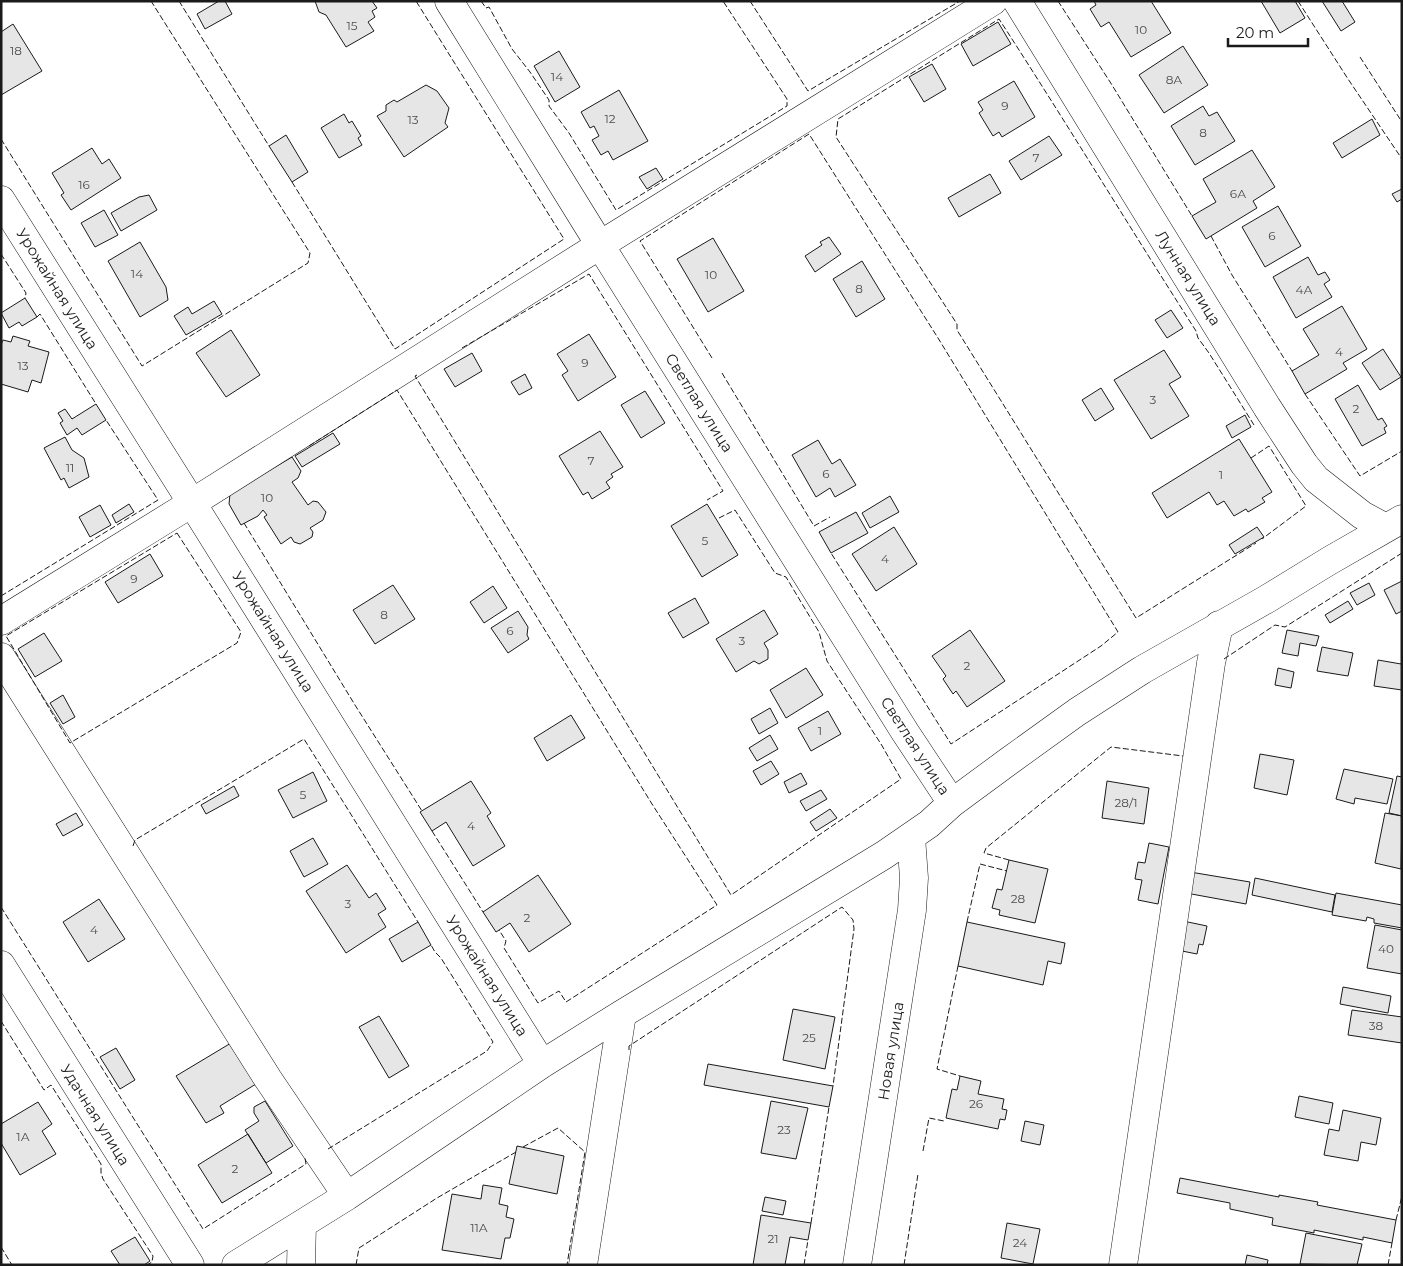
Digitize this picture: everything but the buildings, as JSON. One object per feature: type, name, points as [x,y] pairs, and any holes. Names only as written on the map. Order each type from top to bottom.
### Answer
[{"type":"street","name":"Светлая улица","points":[[449,1],[905,732],[952,803]]},
{"type":"street","points":[[1,621],[993,1]]},
{"type":"street","name":"Лунная улица","points":[[1017,1],[1304,464],[1316,479],[1362,515],[1394,524]]},
{"type":"street","name":"Урожайная улица","points":[[1,200],[542,1064]]},
{"type":"street","points":[[236,1265],[347,1196],[542,1064],[911,837],[952,803],[1077,712],[1142,670],[1394,524]]},
{"type":"street","points":[[1123,1265],[1208,683],[1219,625]]},
{"type":"street","points":[[1,657],[263,1070],[347,1196]]},
{"type":"street","name":"Новая улица","points":[[857,1265],[912,910],[914,878],[911,837]]},
{"type":"street","name":"Удачная улица","points":[[1,965],[190,1265]]},
{"type":"street","points":[[583,1265],[622,1014]]},
{"type":"street","points":[[301,1265],[302,1224]]},
{"type":"fence","points":[[1,139],[142,366],[308,263],[310,253],[151,1]]},
{"type":"fence","points":[[179,1],[269,146]]},
{"type":"fence","points":[[292,182],[395,349],[564,239],[416,1]]},
{"type":"fence","points":[[481,1],[486,8],[489,7],[512,49],[549,100],[549,106],[569,133],[616,210],[787,106],[787,99],[723,1]]},
{"type":"fence","points":[[750,1],[808,91],[960,1]]},
{"type":"fence","points":[[1058,1],[1192,216]]},
{"type":"fence","points":[[1298,1],[1402,159]]},
{"type":"fence","points":[[1254,425],[999,19],[838,119],[836,137],[957,324],[957,330],[1136,618],[1256,543]]},
{"type":"fence","points":[[1360,57],[1402,122]]},
{"type":"fence","points":[[712,358],[640,241],[809,134],[938,338],[1118,632],[1101,646],[951,744],[831,553]]},
{"type":"fence","points":[[1211,236],[1232,275],[1292,371]]},
{"type":"fence","points":[[1,254],[26,293],[25,298]]},
{"type":"fence","points":[[462,348],[589,274],[723,491],[707,500]]},
{"type":"fence","points":[[37,317],[40,314],[96,404]]},
{"type":"fence","points":[[722,373],[814,526],[830,517]]},
{"type":"fence","points":[[417,375],[415,376],[731,895],[901,779],[881,744],[827,661],[819,632],[786,577],[775,573],[735,510],[717,519]]},
{"type":"fence","points":[[309,446],[397,390],[652,804],[717,905],[566,1002],[559,991],[538,1003],[504,948],[506,941],[499,930]]},
{"type":"fence","points":[[1305,394],[1360,476],[1402,451]]},
{"type":"fence","points":[[1,596],[158,500],[106,420]]},
{"type":"fence","points":[[1251,458],[1269,446],[1306,506],[1262,539]]},
{"type":"fence","points":[[244,523],[422,811]]},
{"type":"fence","points":[[177,533],[241,632],[237,643],[70,743],[6,636],[177,533]]},
{"type":"fence","points":[[1224,659],[1275,625],[1285,627],[1402,553]]},
{"type":"fence","points":[[133,846],[135,840],[304,739],[418,922]]},
{"type":"fence","points":[[1009,860],[984,853],[986,848],[1111,747],[1183,756]]},
{"type":"fence","points":[[432,831],[483,912]]},
{"type":"fence","points":[[967,922],[980,864],[1007,871]]},
{"type":"fence","points":[[1,907],[203,1229],[306,1164],[305,1158]]},
{"type":"fence","points":[[629,1050],[629,1046],[842,907],[853,920],[854,929],[833,1086]]},
{"type":"fence","points":[[328,1149],[487,1051],[493,1042],[431,945]]},
{"type":"fence","points":[[958,966],[937,1069],[960,1076]]},
{"type":"fence","points":[[1,1021],[44,1090],[51,1085],[101,1164],[103,1179],[153,1256],[152,1262],[147,1265]]},
{"type":"fence","points":[[811,1223],[829,1107]]},
{"type":"fence","points":[[923,1151],[929,1118],[944,1121]]},
{"type":"fence","points":[[523,1147],[558,1128],[585,1152],[567,1265]]},
{"type":"fence","points":[[356,1265],[359,1248],[437,1198],[516,1152]]},
{"type":"fence","points":[[904,1265],[918,1174]]},
{"type":"fence","points":[[1396,1220],[1402,1196]]},
{"type":"fence","points":[[804,1265],[808,1240]]},
{"type":"fence","points":[[1388,1265],[1392,1243]]},
{"type":"fence","points":[[1,1247],[12,1265]]}]
